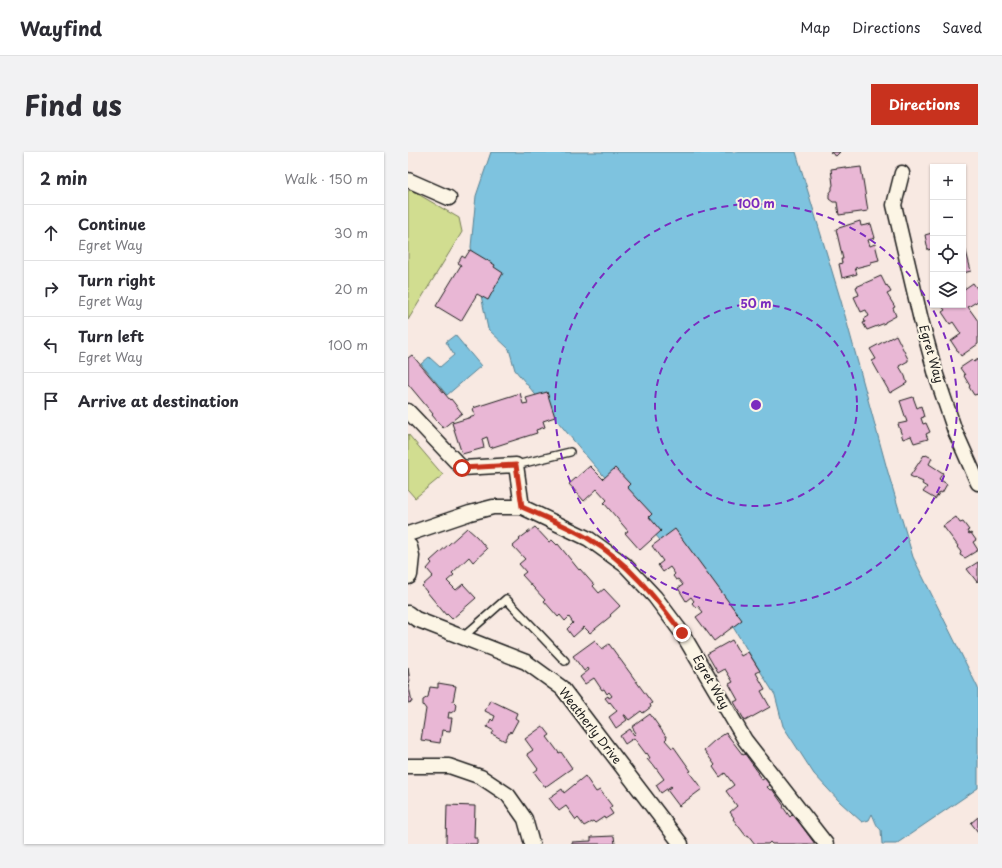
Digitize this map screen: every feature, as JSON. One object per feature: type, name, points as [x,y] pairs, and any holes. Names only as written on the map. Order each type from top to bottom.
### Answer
[{"type":"street","name":"Egret Way","points":[[902,173],[894,205],[921,320],[936,375],[955,431],[978,483]]},
{"type":"street","points":[[408,180],[449,198]]},
{"type":"street","points":[[408,411],[462,468],[516,465],[522,507],[493,508],[470,513],[408,534]]},
{"type":"street","name":"Egret Way","points":[[522,507],[589,539],[625,565],[655,597],[682,633],[745,740],[826,844]]},
{"type":"street","points":[[408,547],[410,556],[408,575]]},
{"type":"street","name":"Weatherly Drive","points":[[408,613],[416,620],[526,662],[562,688],[681,844]]},
{"type":"street","points":[[408,766],[449,766],[481,777],[508,795],[524,819],[532,844]]},
{"type":"lane","points":[[516,465],[570,452]]},
{"type":"lane","points":[[463,637],[506,599],[565,661]]},
{"type":"green space","points":[[411,190],[459,218],[462,232],[408,320],[408,191]]},
{"type":"green space","points":[[408,434],[443,475],[415,498],[408,490]]},
{"type":"water","points":[[491,152],[796,152],[841,301],[887,469],[913,557],[978,688],[978,788],[896,844],[882,844],[881,830],[872,814],[869,820],[862,822],[840,802],[814,774],[783,726],[775,695],[725,614],[588,458],[515,370],[509,349],[488,329],[471,247],[476,196]]},
{"type":"water","points":[[455,335],[481,366],[447,395],[421,364],[429,357],[440,367],[454,355],[446,342]]},
{"type":"building","points":[[830,152],[840,152],[836,156]]},
{"type":"building","points":[[845,167],[845,169],[861,167],[868,211],[839,215],[837,202],[833,202],[829,199],[829,194],[833,185],[831,169]]},
{"type":"building","points":[[860,221],[861,226],[871,224],[875,238],[868,240],[870,246],[875,244],[879,260],[871,262],[871,264],[855,268],[857,274],[842,278],[839,264],[842,263],[841,259],[843,259],[836,229]]},
{"type":"building","points":[[930,234],[930,249],[928,250],[925,235]]},
{"type":"building","points":[[470,250],[495,265],[494,267],[503,273],[488,300],[477,294],[461,321],[436,306],[461,265],[458,263],[462,256],[465,258]]},
{"type":"building","points":[[966,251],[971,271],[966,272]]},
{"type":"building","points":[[881,276],[891,292],[887,294],[895,307],[893,308],[896,316],[885,323],[867,330],[863,323],[865,322],[864,319],[869,316],[866,310],[861,312],[854,297],[859,295],[856,287]]},
{"type":"building","points":[[973,283],[978,290],[978,301],[968,307],[978,321],[978,344],[961,356],[951,341],[961,334],[953,322],[950,324],[942,312],[945,310],[943,308],[966,308],[966,288]]},
{"type":"building","points":[[896,335],[908,359],[908,361],[899,366],[907,383],[890,393],[872,361],[876,359],[870,349]]},
{"type":"building","points":[[412,355],[462,413],[443,428],[408,384],[408,358]]},
{"type":"building","points":[[978,359],[978,394],[974,395],[964,376],[965,375],[960,368],[972,360],[974,362]]},
{"type":"building","points":[[547,392],[555,417],[543,421],[545,427],[536,430],[537,433],[490,448],[487,437],[482,439],[484,448],[462,454],[452,423],[475,416],[473,408],[520,393],[523,404],[528,403],[526,398]]},
{"type":"building","points":[[913,397],[917,408],[921,406],[924,417],[921,418],[923,424],[926,423],[930,432],[926,434],[928,439],[914,443],[911,436],[903,439],[898,424],[907,422],[900,401]]},
{"type":"building","points":[[924,455],[932,458],[929,464],[943,473],[939,479],[947,484],[942,493],[940,492],[935,499],[923,492],[927,487],[922,484],[923,482],[910,476]]},
{"type":"building","points":[[590,466],[603,479],[615,468],[630,484],[627,487],[652,514],[649,517],[661,531],[640,550],[625,533],[628,531],[604,503],[607,500],[597,489],[584,501],[569,484]]},
{"type":"building","points":[[956,517],[960,523],[963,522],[969,530],[967,531],[969,534],[971,533],[976,540],[973,542],[978,550],[965,558],[960,555],[961,552],[957,547],[958,546],[943,526]]},
{"type":"building","points":[[535,527],[549,542],[552,540],[557,545],[558,544],[579,570],[580,569],[594,585],[593,586],[599,593],[604,589],[620,606],[610,615],[611,616],[590,633],[584,627],[573,637],[567,629],[573,623],[569,617],[565,621],[560,615],[558,617],[522,575],[526,572],[519,564],[525,559],[513,546],[520,540],[519,539]]},
{"type":"building","points":[[467,528],[487,549],[473,562],[469,557],[452,573],[454,575],[447,581],[456,590],[463,584],[476,598],[452,619],[447,614],[446,615],[422,586],[433,576],[427,569],[432,563],[430,561]]},
{"type":"building","points":[[675,529],[742,620],[714,641],[696,617],[703,612],[698,606],[696,608],[692,603],[694,601],[691,597],[686,601],[678,588],[683,585],[673,576],[675,574],[670,567],[663,572],[658,565],[663,561],[652,546]]},
{"type":"building","points":[[978,562],[978,581],[977,582],[967,569]]},
{"type":"building","points":[[595,640],[602,649],[609,644],[652,703],[650,704],[651,707],[643,713],[641,711],[629,720],[624,715],[627,720],[616,728],[609,717],[617,711],[605,698],[612,696],[609,692],[607,694],[604,689],[602,690],[594,678],[585,684],[580,677],[589,670],[588,668],[584,671],[573,656]]},
{"type":"building","points":[[732,640],[741,656],[748,652],[760,671],[756,673],[765,689],[761,691],[770,707],[745,721],[734,702],[738,700],[729,684],[733,682],[725,669],[718,673],[707,654]]},
{"type":"building","points":[[408,668],[410,681],[408,682]]},
{"type":"building","points":[[408,682],[412,702],[408,703]]},
{"type":"building","points":[[438,683],[456,686],[453,701],[456,704],[455,710],[451,713],[449,712],[448,718],[452,718],[450,731],[442,730],[440,743],[421,740],[426,709],[423,705],[423,700],[428,697],[430,687],[438,688]]},
{"type":"building","points":[[490,700],[517,713],[515,718],[518,720],[505,741],[492,734],[494,731],[487,727],[491,719],[493,721],[495,716],[485,711]]},
{"type":"building","points":[[650,714],[667,738],[665,740],[672,748],[674,747],[691,771],[689,772],[702,789],[679,806],[667,790],[672,787],[671,786],[661,793],[656,785],[664,779],[653,764],[652,765],[647,759],[650,758],[647,753],[646,754],[634,738],[625,744],[620,736],[630,729],[634,735],[636,733],[632,727]]},
{"type":"building","points":[[543,726],[550,735],[547,737],[559,753],[561,752],[572,768],[545,787],[534,772],[538,769],[527,754],[533,750],[525,739]]},
{"type":"building","points":[[726,733],[743,755],[745,754],[762,780],[765,778],[770,785],[767,787],[770,790],[772,789],[790,817],[793,814],[815,844],[772,844],[770,842],[768,844],[755,844],[748,835],[746,836],[733,819],[734,818],[730,812],[737,806],[726,791],[734,785],[725,773],[720,777],[713,767],[715,765],[704,750]]},
{"type":"building","points":[[585,776],[596,792],[600,790],[612,806],[609,808],[613,814],[605,819],[604,817],[595,823],[593,821],[584,826],[578,818],[576,820],[566,806],[559,811],[549,798],[562,789],[564,793]]},
{"type":"building","points":[[447,805],[475,806],[474,838],[477,838],[477,844],[446,843]]},
{"type":"building","points":[[978,817],[978,832],[971,823]]},
{"type":"building","points":[[614,836],[615,844],[572,844],[572,842],[591,841],[591,837]]},
{"type":"route","points":[[462,468],[516,465],[522,507],[589,539],[625,565],[655,597],[682,633]]}]
